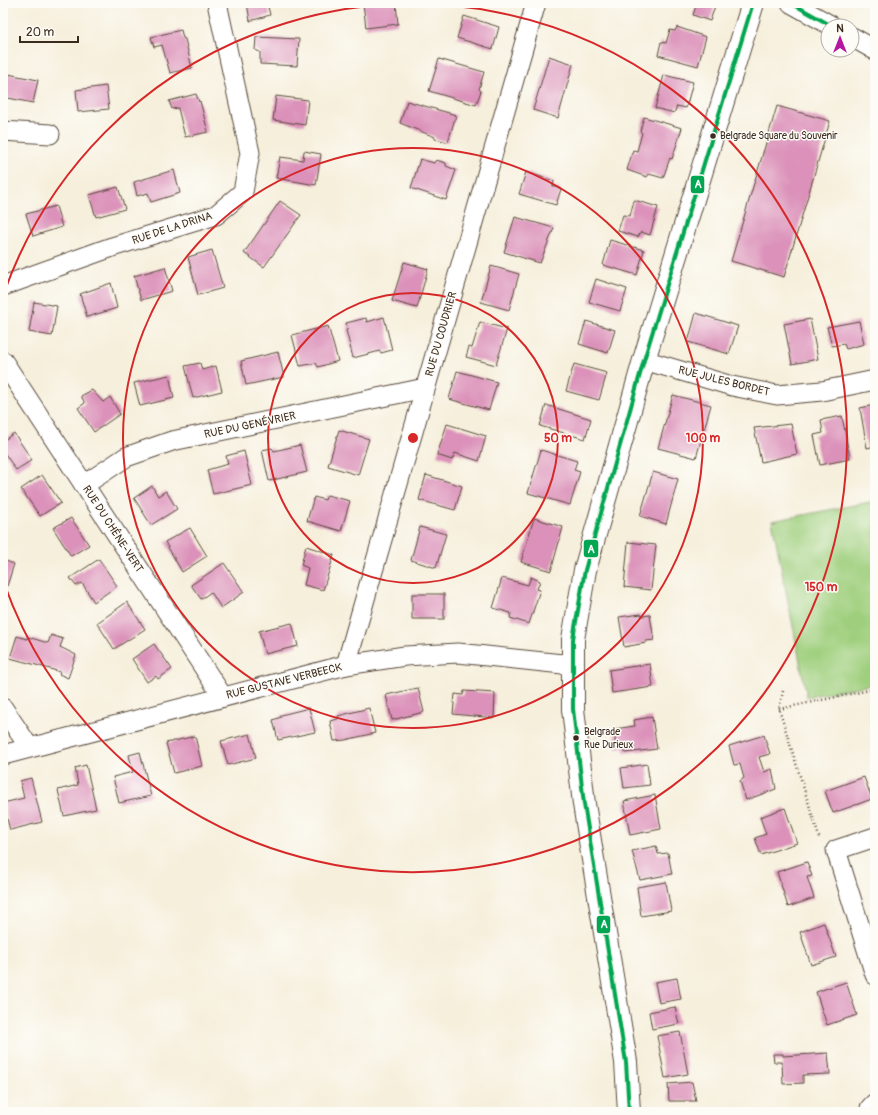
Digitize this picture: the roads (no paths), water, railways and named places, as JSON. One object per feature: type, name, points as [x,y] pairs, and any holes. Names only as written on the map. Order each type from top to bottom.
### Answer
[{"type":"street","name":"RUE DE LA DRINA","points":[[3,286],[112,247],[216,215],[243,192],[250,153],[217,3]]},
{"type":"street","name":"RUE DU COUDRIER","points":[[346,665],[536,3]]},
{"type":"street","points":[[629,1112],[626,1062],[584,804],[573,709],[573,639],[584,570],[644,360],[753,3]]},
{"type":"street","points":[[791,3],[820,19]]},
{"type":"street","points":[[860,42],[875,50]]},
{"type":"street","points":[[3,132],[50,134]]},
{"type":"street","name":"RUE JULES BORDET","points":[[644,360],[732,386],[777,395],[822,391],[875,380]]},
{"type":"street","name":"RUE DU CHÊNE-VERT","points":[[3,361],[224,696]]},
{"type":"street","name":"RUE DU GENÉVRIER","points":[[84,485],[126,458],[172,441],[425,388]]},
{"type":"street","name":"RUE GUSTAVE VERBEECK","points":[[3,754],[346,665],[405,656],[458,653],[572,665]]},
{"type":"street","points":[[3,708],[29,748]]},
{"type":"street","points":[[875,837],[836,850],[875,975]]},
{"type":"street","points":[[870,1112],[870,1108],[875,1102]]},
{"type":"place","name":"Belgrade Square du Souvenir","points":[[713,136]]},
{"type":"place","name":"Belgrade Rue Durieux","points":[[576,738]]}]
